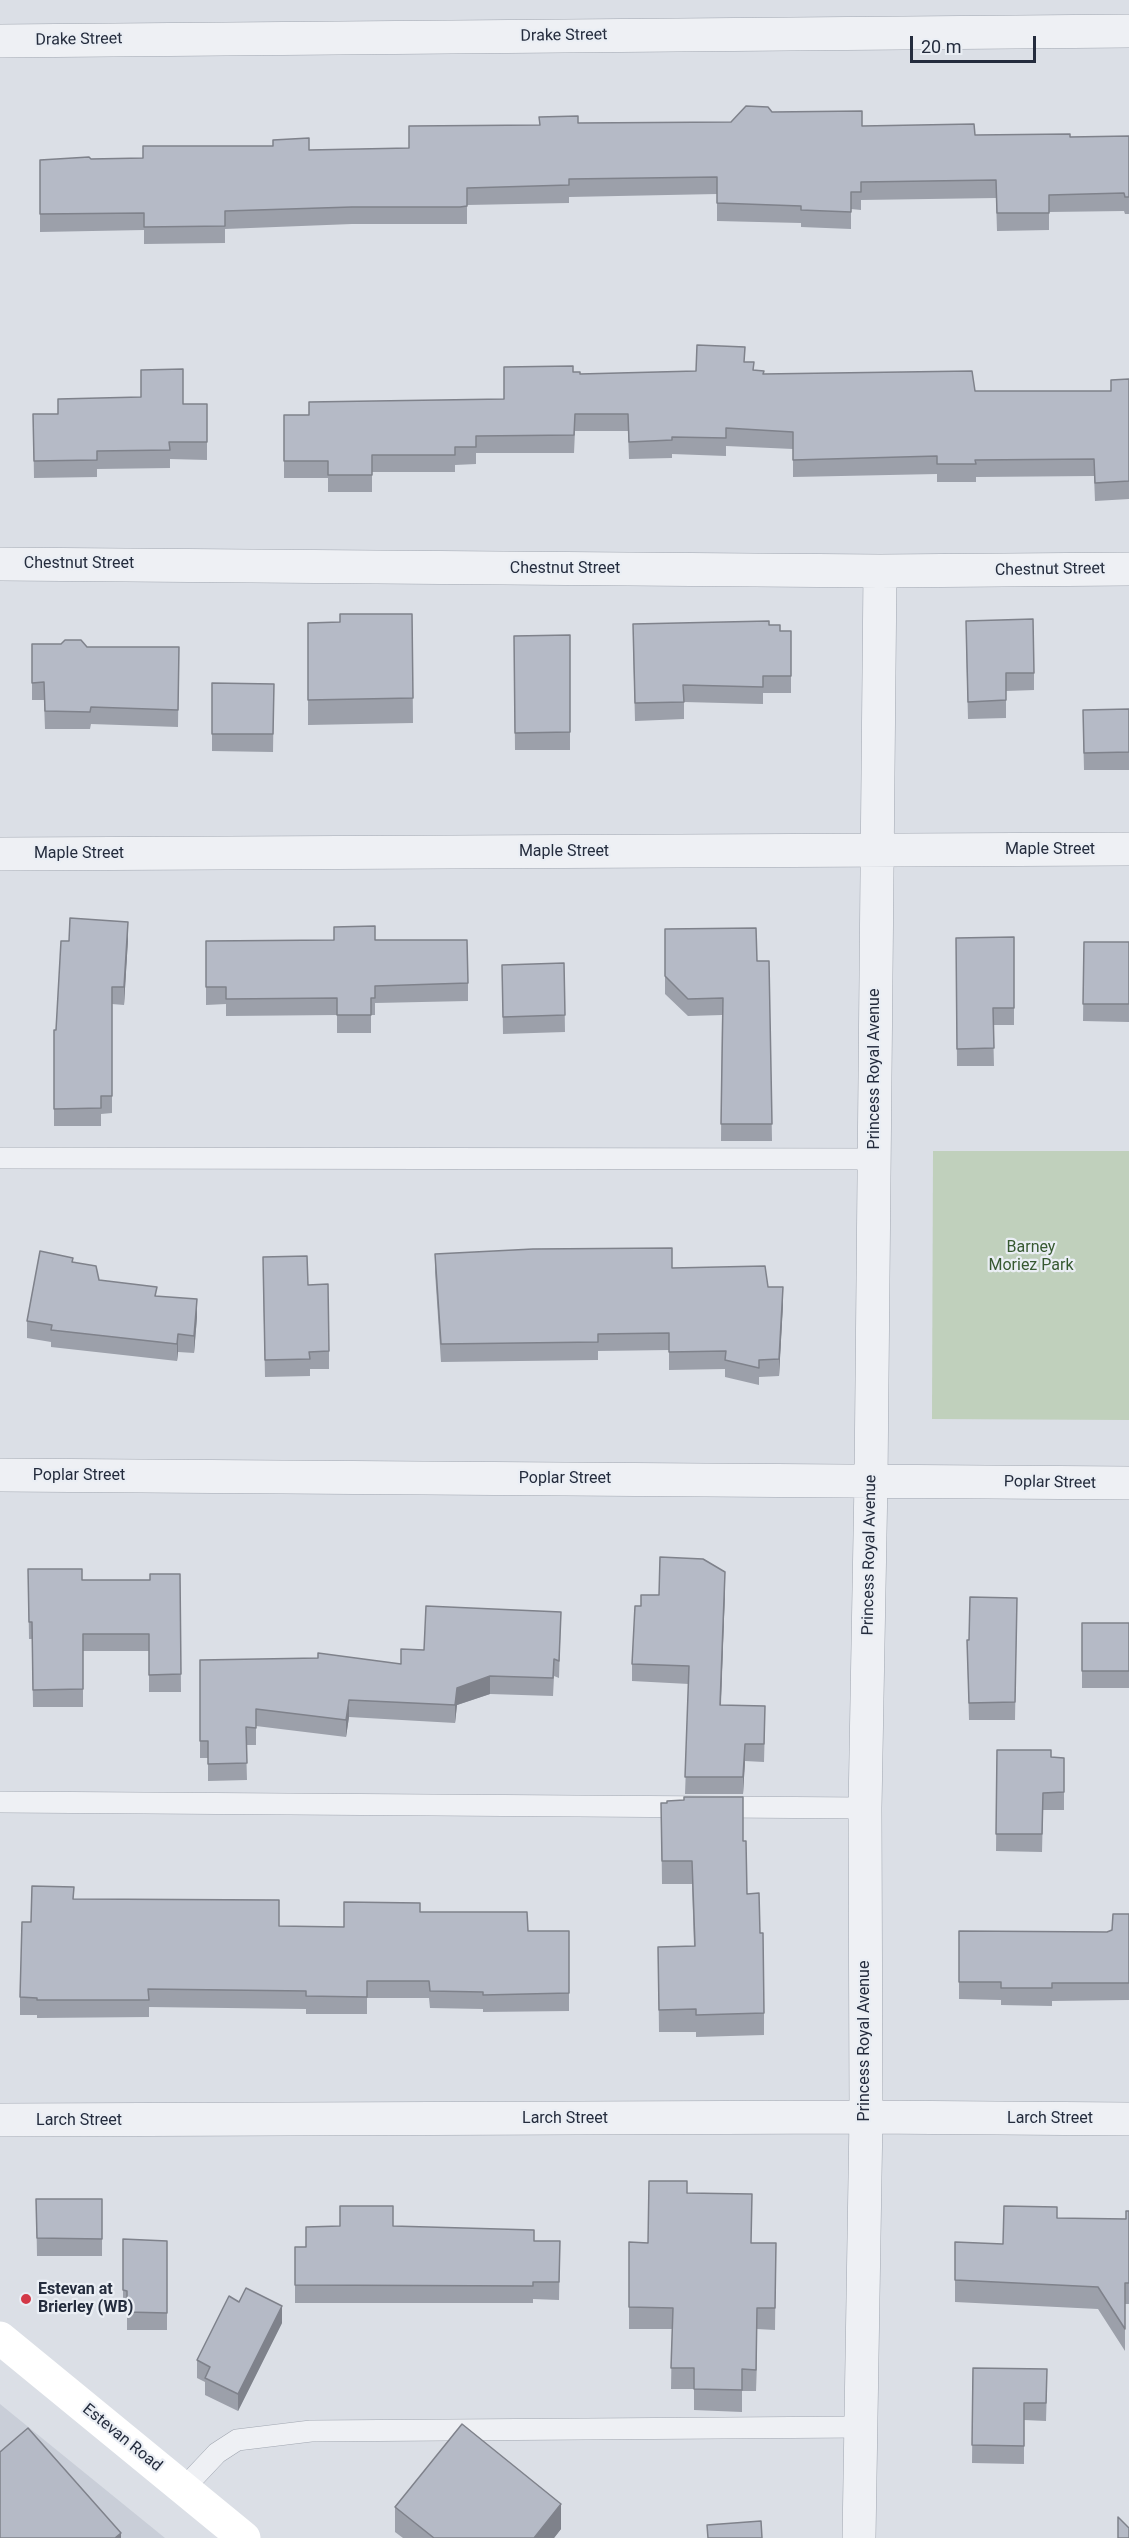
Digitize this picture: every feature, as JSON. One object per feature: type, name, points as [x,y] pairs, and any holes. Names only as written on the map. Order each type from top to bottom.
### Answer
[{"type":"street","name":"Drake Street","points":[[0,41],[1129,31]]},
{"type":"street","name":"Chestnut Street","points":[[0,564],[880,571],[1129,569]]},
{"type":"street","name":"Princess Royal Avenue","points":[[859,2538],[866,2117],[865,1808],[871,1480],[880,571]]},
{"type":"street","name":"Maple Street","points":[[0,854],[1129,849]]},
{"type":"street","name":"Poplar Street","points":[[0,1475],[871,1480],[1129,1484]]},
{"type":"street","name":"Larch Street","points":[[0,2120],[866,2117],[1129,2119]]},
{"type":"street","name":"Estevan Road","points":[[0,2338],[244,2538]]},
{"type":"lane","points":[[0,1158],[874,1159]]},
{"type":"lane","points":[[0,1802],[865,1808]]},
{"type":"lane","points":[[184,2488],[217,2453],[237,2440],[311,2431],[860,2427]]},
{"type":"shaded area","points":[[0,2404],[165,2538],[0,2538]]},
{"type":"green space","name":"Barney Moriez Park","points":[[933,1151],[1129,1151],[1129,1420],[932,1419]]},
{"type":"building","points":[[746,106],[768,107],[772,112],[862,111],[862,126],[974,124],[975,135],[1129,136],[1129,197],[1125,197],[1124,193],[1049,195],[1049,213],[997,213],[996,180],[861,182],[861,192],[851,192],[851,212],[801,210],[801,206],[717,203],[717,177],[569,179],[569,185],[467,188],[467,206],[460,207],[352,207],[225,211],[225,226],[144,227],[144,213],[40,214],[40,160],[89,157],[91,159],[143,158],[143,146],[273,146],[273,140],[309,138],[309,150],[409,148],[409,126],[540,125],[539,117],[578,116],[578,123],[731,122]]},
{"type":"building","points":[[697,345],[745,347],[744,362],[754,362],[753,370],[764,371],[763,374],[972,371],[975,391],[1111,391],[1111,380],[1129,379],[1129,481],[1095,483],[1094,459],[975,460],[976,464],[937,464],[937,456],[793,460],[793,432],[726,428],[726,438],[672,437],[672,440],[629,442],[628,414],[575,414],[574,435],[476,436],[476,447],[455,447],[455,455],[372,455],[372,475],[328,475],[328,461],[284,461],[284,415],[309,415],[309,402],[504,399],[504,367],[573,366],[573,372],[580,372],[580,374],[696,371]]},
{"type":"building","points":[[183,369],[183,404],[207,404],[207,442],[169,442],[170,450],[97,451],[97,460],[34,461],[33,414],[58,414],[58,399],[141,397],[141,370]]},
{"type":"building","points":[[340,614],[412,614],[413,698],[308,700],[308,623],[340,622]]},
{"type":"building","points":[[1033,619],[1034,673],[1006,673],[1006,700],[968,702],[966,621]]},
{"type":"building","points":[[769,621],[769,625],[780,625],[780,631],[791,631],[791,676],[763,676],[763,687],[683,685],[684,702],[635,703],[633,624]]},
{"type":"building","points":[[570,635],[570,732],[515,733],[514,636]]},
{"type":"building","points":[[65,640],[81,640],[87,647],[179,647],[178,710],[91,707],[90,712],[45,711],[44,682],[32,683],[32,644],[61,644]]},
{"type":"building","points":[[212,683],[274,684],[273,734],[212,734]]},
{"type":"building","points":[[1129,709],[1129,752],[1084,753],[1083,710]]},
{"type":"building","points":[[70,918],[128,922],[124,987],[112,987],[112,1096],[101,1096],[101,1108],[54,1109],[54,1030],[56,1030],[61,941],[69,941]]},
{"type":"building","points":[[375,926],[375,940],[467,940],[468,983],[375,986],[375,998],[371,998],[371,1015],[337,1015],[337,998],[226,999],[226,987],[206,987],[206,941],[334,940],[334,927]]},
{"type":"building","points":[[756,928],[757,961],[769,961],[772,1124],[721,1124],[723,998],[688,999],[665,976],[665,929]]},
{"type":"building","points":[[1014,937],[1014,1008],[993,1008],[994,1048],[957,1049],[956,938]]},
{"type":"building","points":[[1084,942],[1129,942],[1129,1004],[1083,1004]]},
{"type":"building","points":[[564,963],[565,1015],[503,1017],[502,965]]},
{"type":"building","points":[[672,1248],[672,1268],[765,1266],[768,1287],[783,1287],[779,1359],[759,1360],[759,1368],[725,1360],[726,1351],[669,1352],[669,1333],[598,1334],[598,1342],[441,1344],[435,1254],[533,1249]]},
{"type":"building","points":[[40,1251],[73,1258],[72,1262],[96,1266],[99,1280],[157,1287],[155,1296],[197,1299],[194,1336],[178,1334],[177,1344],[51,1330],[52,1325],[27,1321]]},
{"type":"building","points":[[307,1256],[308,1285],[328,1284],[329,1351],[309,1352],[310,1359],[265,1360],[263,1257]]},
{"type":"building","points":[[660,1557],[703,1559],[725,1572],[720,1705],[765,1706],[764,1744],[745,1744],[743,1777],[685,1777],[689,1666],[632,1664],[635,1606],[641,1606],[641,1595],[659,1595]]},
{"type":"building","points":[[28,1569],[82,1569],[82,1580],[150,1580],[150,1574],[180,1574],[181,1674],[149,1675],[149,1634],[83,1634],[83,1689],[33,1690],[32,1622],[29,1622]]},
{"type":"building","points":[[970,1597],[1017,1598],[1015,1702],[969,1703],[967,1640],[969,1640]]},
{"type":"building","points":[[426,1606],[561,1612],[559,1661],[554,1659],[553,1678],[490,1676],[457,1688],[455,1705],[349,1700],[346,1720],[256,1709],[256,1728],[246,1727],[247,1763],[208,1764],[208,1741],[200,1741],[200,1660],[318,1658],[318,1653],[401,1664],[401,1649],[424,1650]]},
{"type":"building","points":[[1082,1623],[1129,1623],[1129,1671],[1082,1671]]},
{"type":"building","points":[[997,1750],[1051,1750],[1051,1757],[1064,1758],[1064,1792],[1043,1793],[1042,1834],[996,1834]]},
{"type":"building","points":[[684,1797],[743,1797],[743,1841],[746,1841],[747,1894],[759,1893],[760,1933],[763,1933],[764,2013],[696,2015],[696,2009],[659,2010],[658,1947],[695,1946],[692,1861],[662,1861],[661,1803],[684,1800]]},
{"type":"building","points":[[32,1886],[74,1887],[73,1899],[279,1900],[279,1926],[344,1927],[344,1902],[420,1903],[420,1912],[527,1912],[528,1931],[569,1931],[569,1993],[483,1995],[483,1992],[430,1991],[429,1981],[367,1981],[367,1997],[306,1996],[306,1991],[148,1989],[149,2000],[37,2000],[37,1998],[20,1997],[22,1922],[31,1922]]},
{"type":"building","points":[[1113,1914],[1129,1914],[1129,1983],[1052,1983],[1052,1988],[1001,1988],[1001,1982],[959,1982],[959,1931],[1107,1932],[1112,1930]]},
{"type":"building","points":[[649,2181],[687,2181],[687,2193],[752,2194],[751,2243],[776,2243],[775,2308],[757,2308],[756,2370],[742,2369],[742,2390],[694,2389],[694,2368],[671,2368],[673,2308],[629,2307],[629,2242],[648,2243]]},
{"type":"building","points":[[36,2199],[102,2199],[102,2239],[37,2238]]},
{"type":"building","points":[[340,2206],[393,2206],[393,2226],[534,2230],[534,2241],[560,2241],[559,2282],[533,2282],[533,2286],[295,2285],[295,2247],[306,2247],[306,2227],[340,2226]]},
{"type":"building","points":[[1004,2206],[1057,2207],[1057,2218],[1126,2219],[1126,2211],[1129,2211],[1129,2283],[1125,2283],[1125,2329],[1098,2287],[955,2280],[955,2242],[1003,2244]]},
{"type":"building","points":[[123,2239],[167,2241],[167,2313],[127,2312],[127,2291],[123,2290]]},
{"type":"building","points":[[246,2288],[282,2306],[238,2394],[205,2378],[210,2367],[197,2360],[229,2296],[239,2302]]},
{"type":"building","points":[[973,2368],[1047,2369],[1046,2403],[1024,2403],[1024,2446],[972,2445]]},
{"type":"building","points":[[462,2424],[561,2504],[534,2538],[434,2538],[395,2507]]},
{"type":"building","points":[[28,2428],[121,2533],[115,2538],[0,2538],[0,2452]]},
{"type":"building","points":[[1118,2517],[1129,2528],[1129,2538],[1118,2538]]},
{"type":"building","points":[[761,2521],[762,2538],[708,2538],[707,2525]]},
{"type":"place","name":"Estevan at Brierley (WB)","points":[[26,2299]]}]
